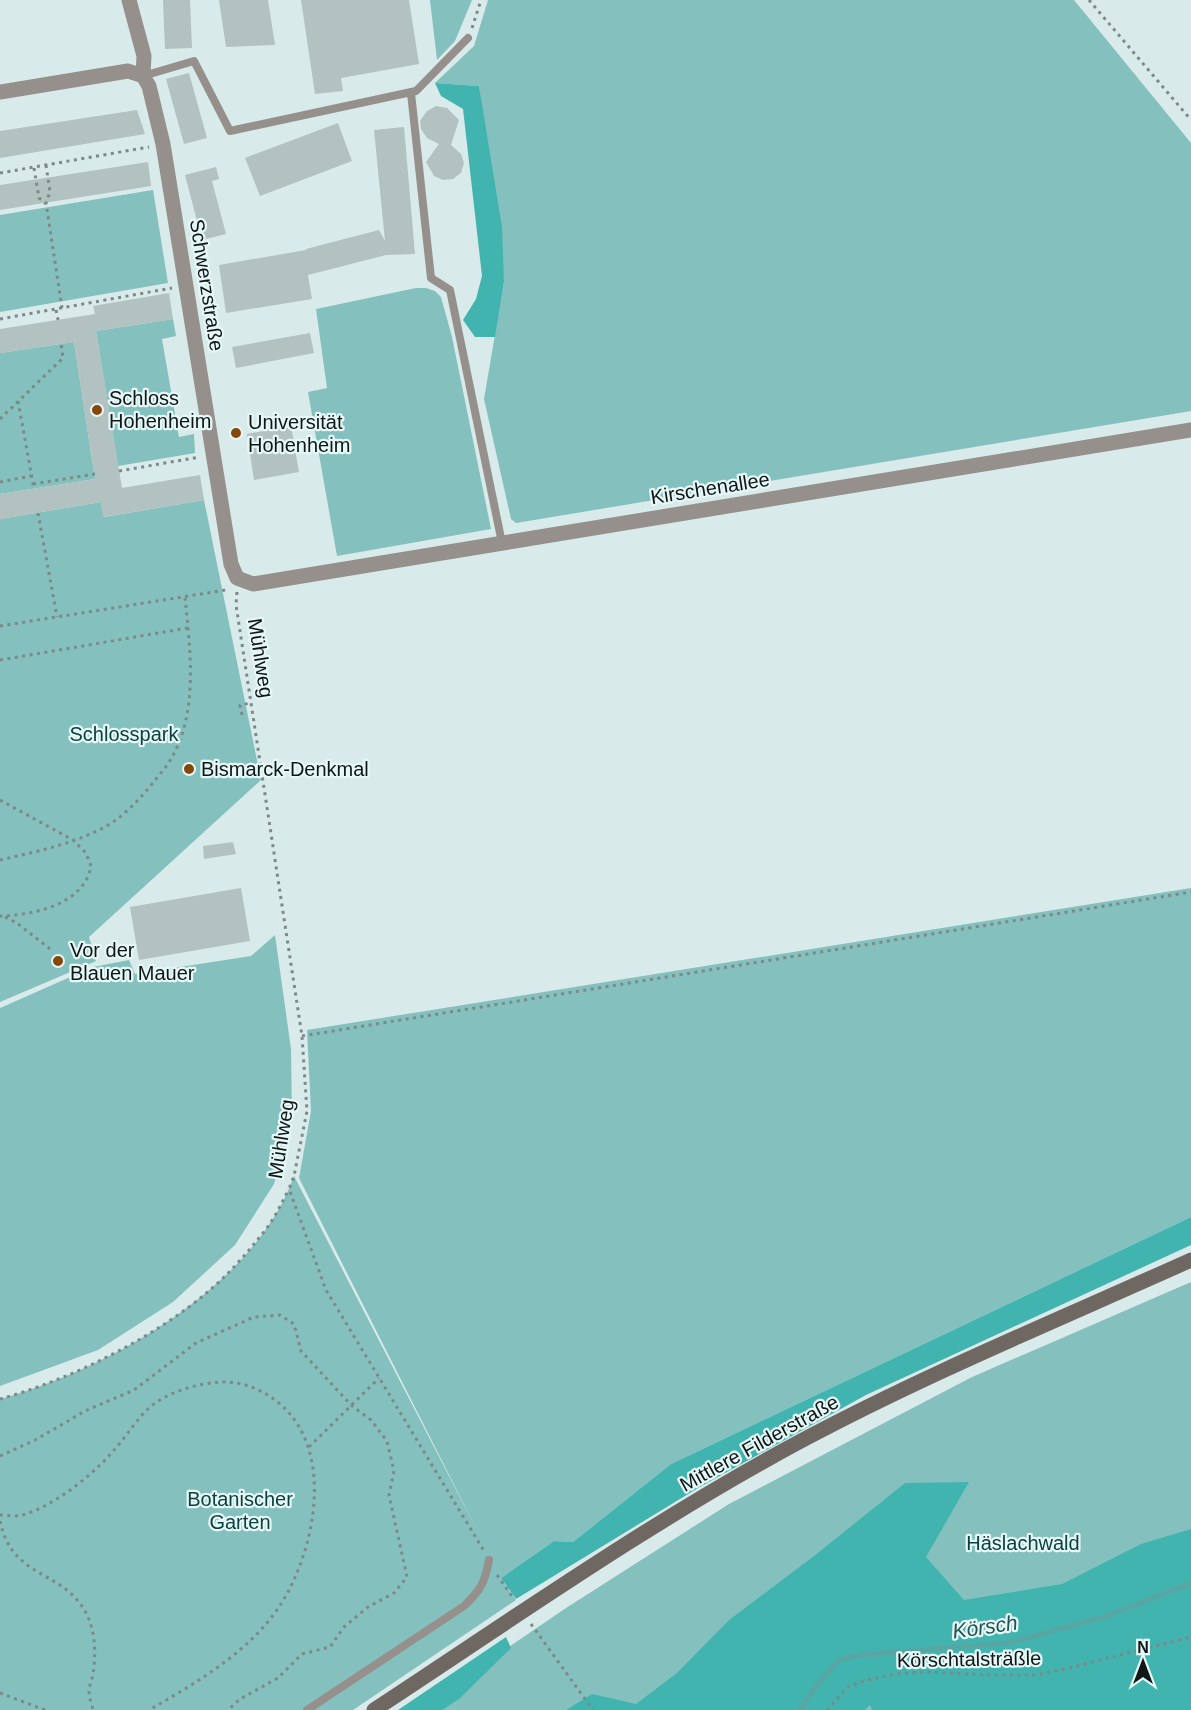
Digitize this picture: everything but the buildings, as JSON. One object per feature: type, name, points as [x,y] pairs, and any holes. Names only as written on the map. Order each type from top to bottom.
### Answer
[{"type":"main road","name":"Mittlere Filderstraße","points":[[374,1710],[628,1544],[798,1442],[867,1406],[1191,1260]]},
{"type":"street","name":"Schwerzstraße","points":[[129,0],[144,56],[143,76],[149,86],[163,144],[212,454],[231,564],[237,583]]},
{"type":"street","points":[[0,92],[128,71],[143,76]]},
{"type":"street","name":"Kirschenallee","points":[[237,583],[253,584],[1191,430]]},
{"type":"lane","points":[[143,76],[194,61],[230,131],[411,93],[416,91],[468,38]]},
{"type":"lane","points":[[411,93],[430,278],[450,290],[502,543]]},
{"type":"lane","points":[[307,1710],[465,1606],[480,1591],[486,1577],[489,1560]]},
{"type":"path","points":[[468,38],[481,0]]},
{"type":"path","points":[[1089,0],[1191,120]]},
{"type":"path","points":[[0,173],[163,144]]},
{"type":"path","points":[[46,165],[50,192],[46,204],[62,308]]},
{"type":"path","points":[[33,168],[39,198],[46,204]]},
{"type":"path","points":[[0,319],[186,285]]},
{"type":"path","points":[[56,309],[58,320]]},
{"type":"path","points":[[0,419],[2,414],[63,358],[61,344]]},
{"type":"path","points":[[18,401],[33,486],[94,474]]},
{"type":"path","points":[[119,471],[212,454]]},
{"type":"path","points":[[0,482],[31,476]]},
{"type":"path","points":[[38,513],[57,617]]},
{"type":"path","points":[[0,626],[185,597],[237,583]]},
{"type":"path","name":"Mühlweg","points":[[237,583],[236,605],[302,1036],[307,1111],[289,1190],[326,1290],[500,1579],[593,1710]]},
{"type":"path","points":[[0,860],[73,840],[103,828],[119,818],[139,800],[171,760],[180,739],[186,714],[189,680],[185,597]]},
{"type":"path","points":[[0,660],[188,628]]},
{"type":"path","points":[[242,715],[240,705],[251,703]]},
{"type":"path","points":[[0,800],[73,840],[86,853],[92,866],[87,880],[76,892],[45,909],[30,914],[2,916]]},
{"type":"path","points":[[302,1036],[1191,892]]},
{"type":"path","points":[[2,916],[17,923],[50,949]]},
{"type":"path","points":[[0,1399],[18,1395],[83,1368],[144,1336],[186,1310],[242,1259],[265,1230],[289,1190]]},
{"type":"path","points":[[0,1456],[35,1440],[85,1410],[134,1390],[196,1343],[254,1317],[280,1315],[294,1324],[301,1351],[351,1405],[371,1420],[387,1441],[394,1471],[389,1495],[407,1577],[394,1593],[368,1607],[344,1628],[330,1647],[302,1654],[278,1678],[240,1699],[228,1710]]},
{"type":"path","points":[[309,1447],[379,1378]]},
{"type":"path","points":[[0,1515],[21,1515],[67,1494],[112,1453],[150,1408],[174,1393],[200,1384],[223,1382],[245,1384],[265,1392],[284,1406],[297,1421],[309,1447],[315,1490],[311,1525],[301,1564],[279,1607],[246,1647],[181,1692],[149,1710]]},
{"type":"path","points":[[0,1521],[2,1533],[10,1550],[21,1562],[57,1583],[74,1597],[85,1611],[95,1642],[89,1692],[93,1710]]},
{"type":"path","name":"Körschtalsträßle","points":[[827,1710],[848,1688],[864,1681],[895,1674],[925,1672],[988,1676],[1036,1675],[1191,1637]]},
{"type":"path","points":[[0,1693],[45,1710]]},
{"type":"green space","points":[[430,0],[472,0],[455,41],[437,60]]},
{"type":"green space","points":[[488,0],[1074,0],[1191,143],[1191,411],[516,523],[511,519],[484,399],[504,282],[479,86],[435,83],[474,46]]},
{"type":"green space","points":[[153,190],[168,283],[0,312],[0,215]]},
{"type":"green space","points":[[416,288],[435,291],[441,297],[452,337],[491,529],[337,556],[308,392],[327,388],[316,309]]},
{"type":"green space","points":[[173,319],[176,336],[162,339],[179,437],[194,434],[195,453],[118,466],[96,331]]},
{"type":"green space","points":[[74,342],[95,479],[0,494],[0,353]]},
{"type":"green space","name":"Schlosspark","points":[[204,500],[261,780],[89,937],[96,961],[0,1002],[0,519],[101,502],[104,517]]},
{"type":"green space","name":"Botanischer Garten","points":[[1191,888],[1191,1217],[671,1464],[573,1542],[554,1541],[501,1578],[516,1600],[353,1710],[0,1710],[0,1399],[42,1386],[86,1368],[130,1345],[172,1318],[212,1288],[247,1254],[275,1216],[294,1176],[480,1536],[299,1178],[311,1111],[307,1030]]},
{"type":"green space","points":[[275,935],[291,1049],[292,1119],[274,1184],[235,1245],[173,1302],[98,1350],[0,1386],[0,1008],[93,967],[129,960],[135,974],[251,956]]},
{"type":"green space","name":"Häslachwald","points":[[1191,1282],[1191,1710],[416,1710],[566,1608],[729,1504],[972,1377]]},
{"type":"shaded area","points":[[435,83],[479,86],[502,227],[504,282],[495,337],[475,337],[463,320],[476,299],[482,276],[463,109],[441,96]]},
{"type":"shaded area","points":[[1191,1217],[1191,1245],[866,1395],[698,1488],[516,1599],[501,1578],[554,1541],[573,1542],[671,1464]]},
{"type":"shaded area","name":"Häslachwald","points":[[969,1482],[926,1557],[964,1600],[1062,1584],[1141,1544],[1191,1529],[1191,1710],[872,1710],[870,1705],[865,1710],[566,1710],[592,1694],[636,1704],[677,1673],[729,1620],[905,1483]]},
{"type":"shaded area","points":[[506,1637],[511,1648],[459,1699],[442,1710],[398,1710]]},
{"type":"waterway","name":"Körsch","points":[[800,1710],[816,1686],[839,1660],[861,1655],[1008,1643],[1107,1616],[1191,1583]]},
{"type":"place","name":"Schloss Hohenheim","points":[[97,410]]},
{"type":"place","name":"Universität Hohenheim","points":[[236,433]]},
{"type":"place","name":"Bismarck-Denkmal","points":[[189,769]]},
{"type":"place","name":"Vor der Blauen Mauer","points":[[58,961]]}]
